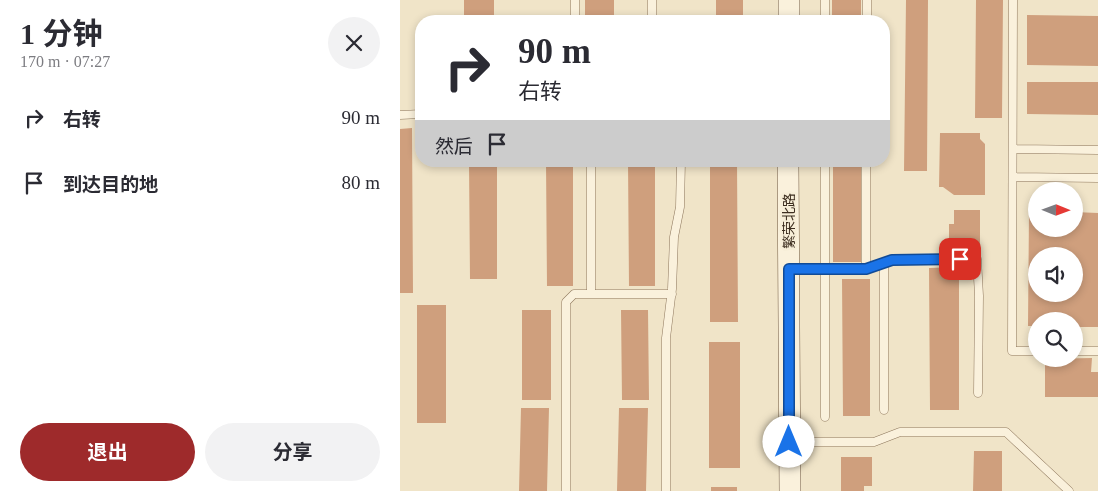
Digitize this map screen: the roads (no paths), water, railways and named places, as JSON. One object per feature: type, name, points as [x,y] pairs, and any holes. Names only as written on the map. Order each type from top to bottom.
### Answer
[{"type":"street","points":[[789,0],[789,15]]},
{"type":"street","name":"繁荣北路","points":[[788,167],[790,491]]},
{"type":"lane","points":[[575,0],[575,15]]},
{"type":"lane","points":[[652,0],[652,15]]},
{"type":"lane","points":[[825,0],[825,15]]},
{"type":"lane","points":[[867,0],[867,15]]},
{"type":"lane","points":[[1013,0],[1012,351],[1028,351]]},
{"type":"lane","points":[[400,115],[415,114]]},
{"type":"lane","points":[[1013,149],[1098,150]]},
{"type":"lane","points":[[590,167],[591,294]]},
{"type":"lane","points":[[666,491],[666,338],[672,294],[674,237],[680,207],[681,167]]},
{"type":"lane","points":[[825,167],[826,417]]},
{"type":"lane","points":[[866,167],[866,269]]},
{"type":"lane","points":[[1013,178],[1098,178]]},
{"type":"lane","points":[[789,269],[866,269],[892,260],[977,259],[979,296],[978,393]]},
{"type":"lane","points":[[884,263],[884,410]]},
{"type":"lane","points":[[566,491],[566,302],[574,294],[672,294]]},
{"type":"lane","points":[[1083,351],[1098,351]]},
{"type":"lane","points":[[789,442],[874,442],[900,432],[1006,432],[1069,491]]}]
